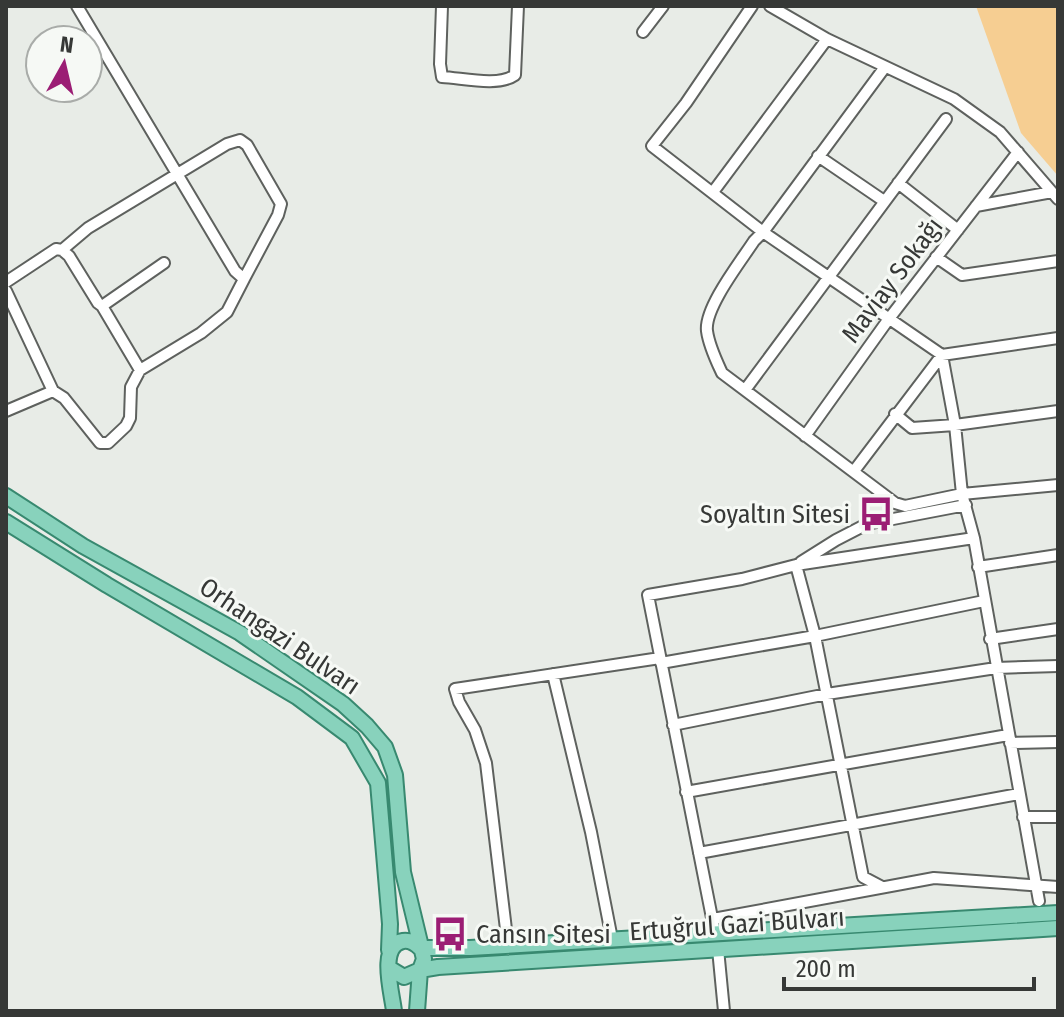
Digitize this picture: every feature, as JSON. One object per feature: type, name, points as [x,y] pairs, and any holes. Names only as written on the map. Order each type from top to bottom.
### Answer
[{"type":"main road","name":"Orhangazi Bulvarı","points":[[6,496],[83,546],[214,617],[343,704],[385,747],[395,775],[403,872],[424,959],[420,970],[417,1011]]},
{"type":"main road","name":"Orhangazi Bulvarı","points":[[6,522],[297,697],[335,722],[352,738],[367,758],[378,783],[390,924],[387,962],[394,1011]]},
{"type":"main road","points":[[181,628],[185,612],[196,607]]},
{"type":"main road","points":[[200,639],[213,630],[214,617]]},
{"type":"main road","name":"Ertuğrul Gazi Bulvarı","points":[[420,948],[612,939],[714,926],[1058,912]]},
{"type":"main road","name":"Ertuğrul Gazi Bulvarı","points":[[420,970],[1058,928]]},
{"type":"main road","points":[[389,950],[404,940],[420,948]]},
{"type":"main road","points":[[389,968],[404,977],[420,970]]},
{"type":"street","points":[[77,6],[235,271],[244,279]]},
{"type":"street","points":[[442,6],[442,77],[498,80],[508,80],[515,75],[518,6]]},
{"type":"street","points":[[643,32],[663,6]]},
{"type":"street","points":[[752,6],[686,103],[652,146],[763,232],[942,355],[1058,338]]},
{"type":"street","points":[[770,6],[827,39],[954,99],[1000,132],[1055,195]]},
{"type":"street","points":[[713,192],[827,39]]},
{"type":"street","points":[[885,67],[754,241],[710,312],[706,328],[722,373],[895,503],[905,506],[962,494],[1058,485]]},
{"type":"street","points":[[745,390],[946,119]]},
{"type":"street","points":[[6,291],[53,391],[64,398],[100,443],[108,443],[130,418],[131,387],[140,370],[201,333],[227,312],[281,204],[247,145],[240,140],[227,144],[88,228],[62,250]]},
{"type":"street","name":"Maviay Sokağı","points":[[805,436],[888,320],[1018,152]]},
{"type":"street","points":[[818,156],[884,201]]},
{"type":"street","points":[[898,183],[958,230]]},
{"type":"street","points":[[976,206],[1055,195]]},
{"type":"street","points":[[6,282],[56,249],[62,250],[102,306],[140,370]]},
{"type":"street","points":[[936,257],[962,275],[1058,261]]},
{"type":"street","points":[[102,306],[164,263]]},
{"type":"street","points":[[854,471],[942,355]]},
{"type":"street","points":[[942,355],[955,425],[962,494],[974,538],[1039,901]]},
{"type":"street","points":[[6,411],[53,391]]},
{"type":"street","points":[[895,414],[912,428],[1058,411]]},
{"type":"street","points":[[796,565],[867,524],[966,505]]},
{"type":"street","points":[[974,538],[796,565],[742,579],[648,595],[714,926],[934,878],[1058,887]]},
{"type":"street","points":[[978,567],[1058,555]]},
{"type":"street","points":[[796,565],[815,636],[863,877],[882,887]]},
{"type":"street","points":[[508,946],[486,763],[475,730],[455,689],[815,636],[984,601]]},
{"type":"street","points":[[990,639],[1058,629]]},
{"type":"street","points":[[673,725],[827,694],[996,668],[1058,666]]},
{"type":"street","points":[[553,674],[591,832],[612,939]]},
{"type":"street","points":[[686,792],[1009,739],[1058,742]]},
{"type":"street","points":[[699,853],[1019,794]]},
{"type":"street","points":[[1023,817],[1058,817]]},
{"type":"street","points":[[1039,901],[1058,912]]},
{"type":"street","points":[[1024,915],[1039,901]]},
{"type":"street","points":[[718,949],[724,1011]]},
{"type":"shaded area","points":[[976,6],[1058,6],[1058,176],[1021,133]]},
{"type":"place","name":"Soyaltın Sitesi","points":[[876,514]]},
{"type":"place","name":"Cansın Sitesi","points":[[450,934]]}]
